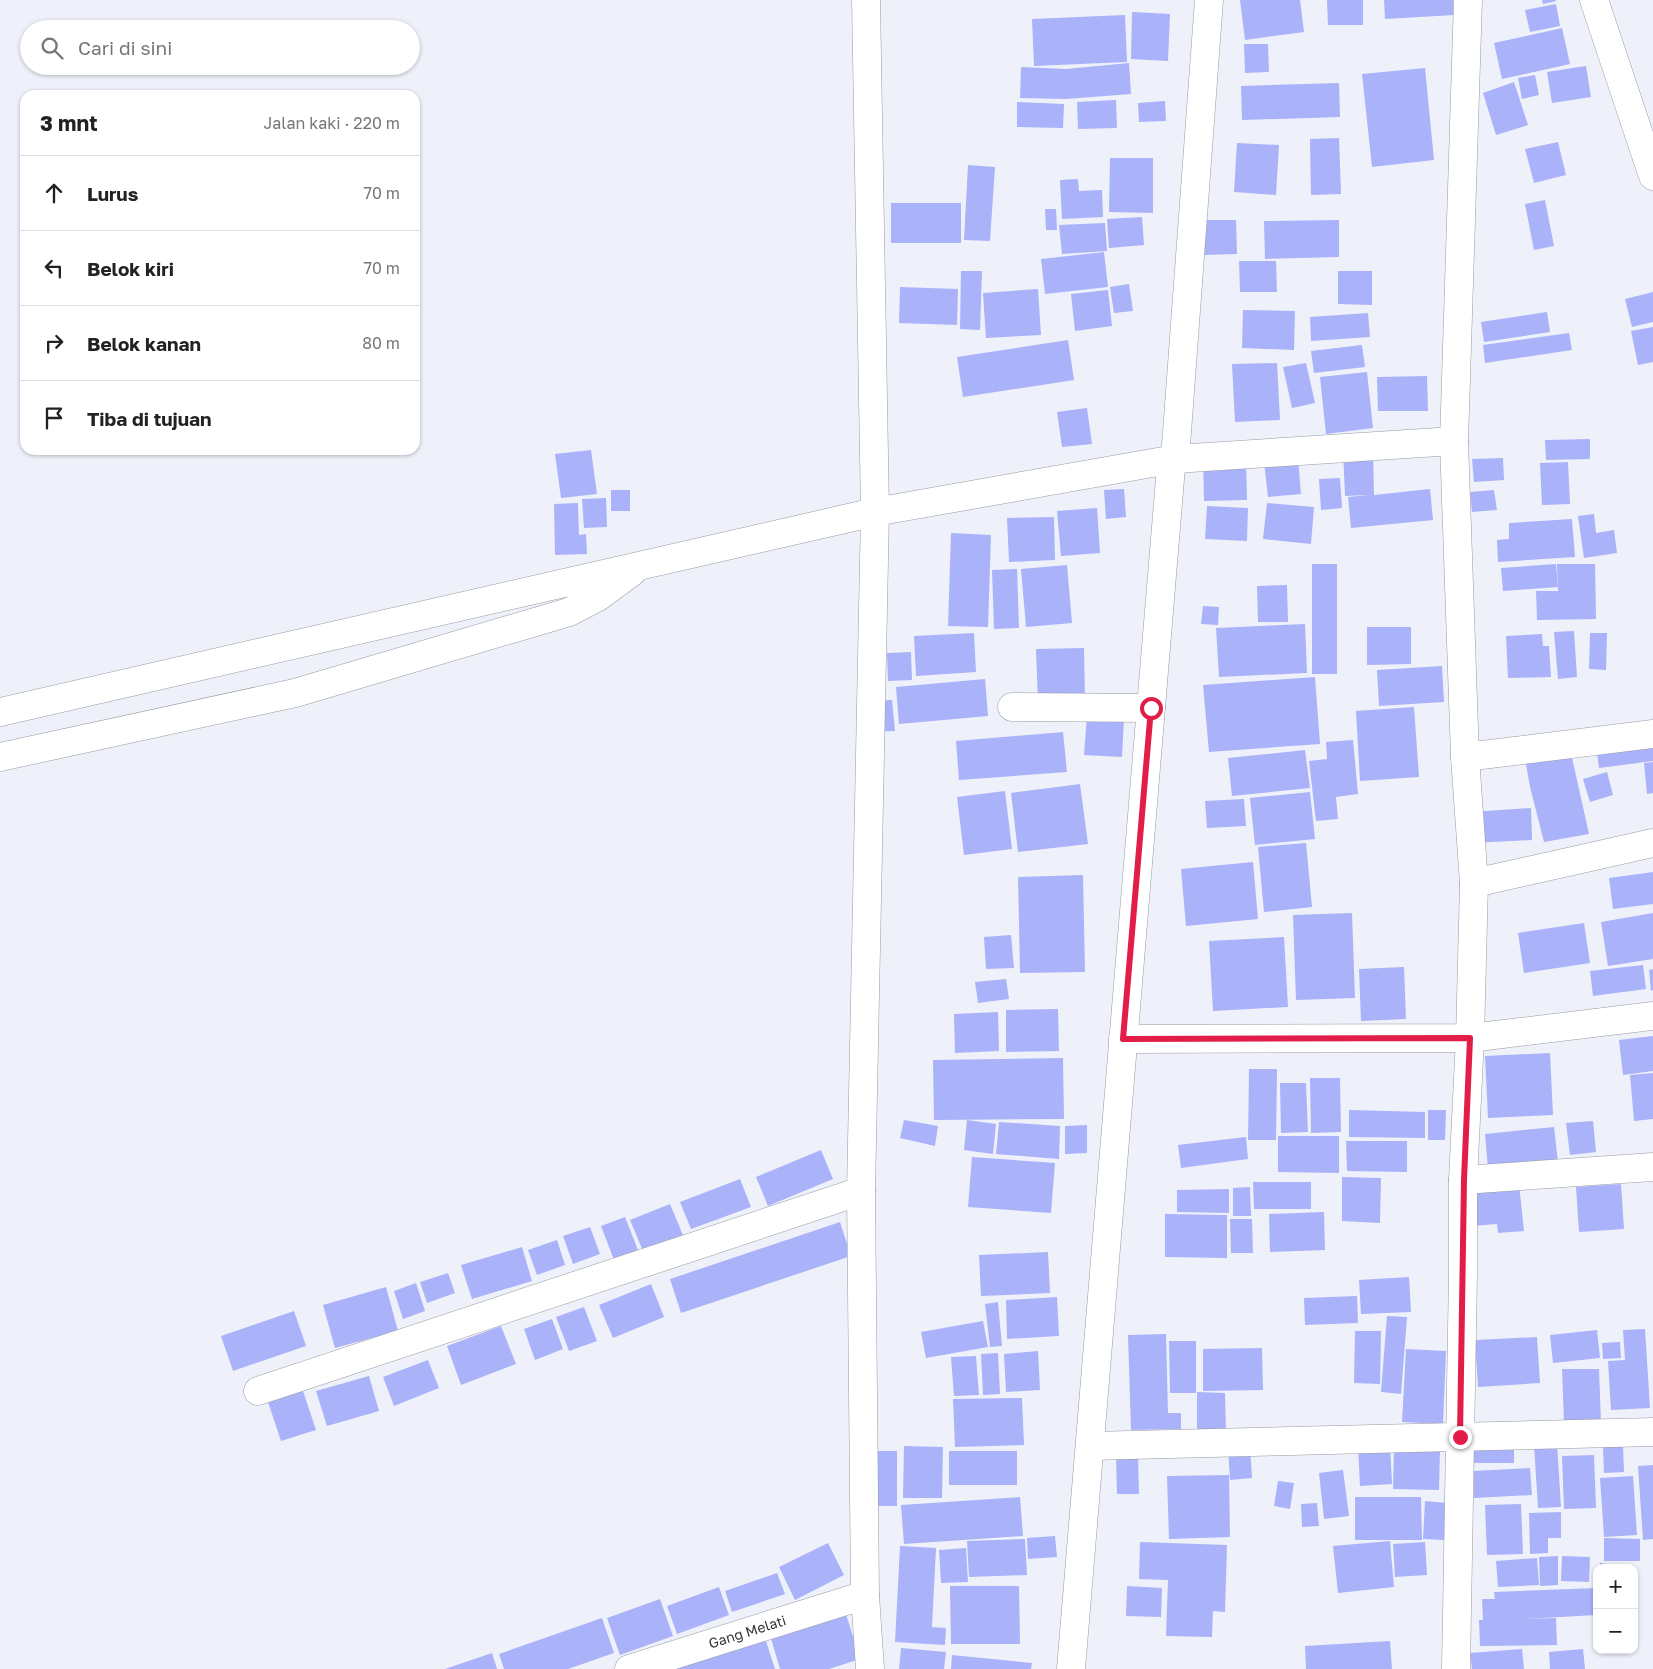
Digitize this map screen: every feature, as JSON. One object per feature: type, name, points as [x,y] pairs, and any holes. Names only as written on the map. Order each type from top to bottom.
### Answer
[{"type":"street","points":[[866,0],[875,512],[861,1190],[865,1595],[870,1669]]},
{"type":"street","points":[[1070,1669],[1170,467],[1175,459],[1209,0]]},
{"type":"street","points":[[1456,1669],[1464,1180],[1474,882],[1465,757],[1454,441],[1468,0]]},
{"type":"street","points":[[1594,0],[1653,176]]},
{"type":"street","points":[[0,712],[875,512],[1175,459],[1454,441]]},
{"type":"street","points":[[0,756],[295,693],[569,612],[598,598],[639,566]]},
{"type":"street","points":[[1012,707],[1151,708]]},
{"type":"street","points":[[1465,757],[1653,734]]},
{"type":"street","points":[[1474,882],[1653,843]]},
{"type":"street","points":[[1123,1039],[1470,1038],[1653,1016]]},
{"type":"street","points":[[1464,1180],[1653,1167]]},
{"type":"street","points":[[258,1391],[861,1190]]},
{"type":"street","points":[[1090,1446],[1653,1432]]},
{"type":"street","name":"Gang Melati","points":[[629,1669],[865,1595]]},
{"type":"building","points":[[1240,0],[1300,0],[1304,32],[1245,40]]},
{"type":"building","points":[[1327,0],[1363,0],[1363,25],[1328,25]]},
{"type":"building","points":[[1384,0],[1453,0],[1454,15],[1385,19]]},
{"type":"building","points":[[1542,0],[1556,0],[1556,1],[1543,4]]},
{"type":"building","points":[[1556,4],[1560,26],[1530,32],[1525,10]]},
{"type":"building","points":[[1132,12],[1170,14],[1168,61],[1131,59]]},
{"type":"building","points":[[1125,15],[1127,62],[1034,66],[1032,19]]},
{"type":"building","points":[[1562,28],[1570,64],[1502,79],[1494,43]]},
{"type":"building","points":[[1244,44],[1268,44],[1269,72],[1245,73]]},
{"type":"building","points":[[1129,63],[1131,94],[1066,99],[1020,98],[1021,67],[1066,69]]},
{"type":"building","points":[[1586,66],[1591,97],[1552,103],[1547,72]]},
{"type":"building","points":[[1425,68],[1434,160],[1372,167],[1362,74]]},
{"type":"building","points":[[1535,75],[1539,95],[1522,99],[1518,78]]},
{"type":"building","points":[[1514,82],[1528,125],[1496,135],[1483,93]]},
{"type":"building","points":[[1339,83],[1340,117],[1242,120],[1241,86]]},
{"type":"building","points":[[1116,100],[1117,128],[1078,129],[1077,102]]},
{"type":"building","points":[[1165,101],[1166,121],[1139,122],[1138,103]]},
{"type":"building","points":[[1017,102],[1064,104],[1063,128],[1017,127]]},
{"type":"building","points":[[1339,138],[1341,194],[1311,195],[1310,139]]},
{"type":"building","points":[[1558,142],[1566,175],[1534,183],[1525,149]]},
{"type":"building","points":[[1237,143],[1279,145],[1276,195],[1234,192]]},
{"type":"building","points":[[1110,158],[1153,158],[1153,213],[1109,212]]},
{"type":"building","points":[[968,165],[995,167],[990,241],[964,240]]},
{"type":"building","points":[[1078,179],[1079,191],[1102,190],[1103,217],[1062,219],[1060,180]]},
{"type":"building","points":[[1545,200],[1554,246],[1534,250],[1525,204]]},
{"type":"building","points":[[891,203],[961,203],[961,243],[891,243]]},
{"type":"building","points":[[1045,209],[1056,209],[1057,230],[1046,230]]},
{"type":"building","points":[[1142,217],[1144,245],[1109,248],[1107,219]]},
{"type":"building","points":[[1203,220],[1236,220],[1237,254],[1204,255]]},
{"type":"building","points":[[1339,220],[1339,257],[1265,259],[1264,221]]},
{"type":"building","points":[[1105,223],[1107,251],[1062,254],[1059,225]]},
{"type":"building","points":[[1104,252],[1108,287],[1045,294],[1041,259]]},
{"type":"building","points":[[1239,261],[1276,261],[1277,292],[1240,292]]},
{"type":"building","points":[[961,271],[982,271],[980,330],[960,329]]},
{"type":"building","points":[[1338,271],[1372,271],[1372,305],[1338,304]]},
{"type":"building","points":[[1129,284],[1133,311],[1114,313],[1110,287]]},
{"type":"building","points":[[900,287],[958,289],[957,325],[899,323]]},
{"type":"building","points":[[1038,289],[1041,335],[986,338],[983,293]]},
{"type":"building","points":[[1108,290],[1112,326],[1075,331],[1071,294]]},
{"type":"building","points":[[1653,292],[1653,322],[1632,327],[1625,299]]},
{"type":"building","points":[[1243,310],[1295,311],[1294,350],[1242,348]]},
{"type":"building","points":[[1547,312],[1550,332],[1484,342],[1481,322]]},
{"type":"building","points":[[1368,313],[1370,337],[1311,341],[1310,317]]},
{"type":"building","points":[[1653,327],[1653,362],[1638,365],[1631,331]]},
{"type":"building","points":[[1569,333],[1572,350],[1485,363],[1483,345]]},
{"type":"building","points":[[1068,340],[1074,380],[963,397],[957,357]]},
{"type":"building","points":[[1362,345],[1365,367],[1314,373],[1311,351]]},
{"type":"building","points":[[1277,363],[1280,420],[1235,422],[1232,364]]},
{"type":"building","points":[[1306,363],[1315,403],[1292,408],[1283,367]]},
{"type":"building","points":[[1367,372],[1373,428],[1326,434],[1320,377]]},
{"type":"building","points":[[1427,376],[1428,411],[1378,411],[1377,377]]},
{"type":"building","points":[[1087,408],[1092,444],[1062,447],[1057,412]]},
{"type":"building","points":[[1590,439],[1590,459],[1546,460],[1545,440]]},
{"type":"building","points":[[1373,448],[1374,495],[1430,489],[1433,520],[1351,528],[1348,497],[1368,495],[1345,496],[1343,449]]},
{"type":"building","points":[[591,450],[597,494],[561,498],[555,454]]},
{"type":"building","points":[[1246,457],[1247,500],[1204,501],[1203,458]]},
{"type":"building","points":[[1298,458],[1301,494],[1268,497],[1264,461]]},
{"type":"building","points":[[1503,458],[1504,480],[1474,482],[1472,459]]},
{"type":"building","points":[[1568,462],[1570,504],[1542,505],[1540,463]]},
{"type":"building","points":[[1340,478],[1342,508],[1321,510],[1319,479]]},
{"type":"building","points":[[1124,489],[1126,517],[1106,519],[1104,490]]},
{"type":"building","points":[[611,490],[630,490],[630,511],[611,511]]},
{"type":"building","points":[[1494,490],[1497,510],[1472,512],[1470,492]]},
{"type":"building","points":[[606,498],[607,527],[584,528],[582,499]]},
{"type":"building","points":[[578,503],[579,535],[586,534],[587,554],[555,555],[554,504]]},
{"type":"building","points":[[1267,503],[1314,507],[1311,544],[1263,539]]},
{"type":"building","points":[[1207,506],[1248,508],[1247,541],[1205,539]]},
{"type":"building","points":[[1097,508],[1100,553],[1061,556],[1057,511]]},
{"type":"building","points":[[1594,514],[1596,533],[1614,530],[1617,553],[1584,558],[1578,516]]},
{"type":"building","points":[[1054,517],[1055,560],[1009,562],[1007,518]]},
{"type":"building","points":[[1572,519],[1575,557],[1498,562],[1497,540],[1509,539],[1509,523]]},
{"type":"building","points":[[951,533],[991,535],[988,627],[948,626]]},
{"type":"building","points":[[1312,564],[1337,564],[1337,674],[1312,674]]},
{"type":"building","points":[[1556,564],[1558,587],[1503,591],[1501,568]]},
{"type":"building","points":[[1557,564],[1595,564],[1596,619],[1537,620],[1536,591],[1558,591]]},
{"type":"building","points":[[1067,565],[1072,623],[1026,627],[1021,569]]},
{"type":"building","points":[[1017,569],[1019,628],[994,629],[992,570]]},
{"type":"building","points":[[1287,585],[1288,622],[1258,622],[1257,586]]},
{"type":"building","points":[[1203,606],[1219,607],[1218,625],[1201,624]]},
{"type":"building","points":[[1305,624],[1307,673],[1219,677],[1216,628]]},
{"type":"building","points":[[1367,627],[1411,627],[1411,664],[1367,665]]},
{"type":"building","points":[[1574,631],[1577,677],[1558,679],[1554,632]]},
{"type":"building","points":[[974,633],[976,672],[916,676],[914,636]]},
{"type":"building","points":[[1590,633],[1607,633],[1606,670],[1589,669]]},
{"type":"building","points":[[1542,634],[1543,646],[1549,646],[1551,677],[1508,678],[1506,636]]},
{"type":"building","points":[[1084,648],[1085,700],[1038,701],[1036,649]]},
{"type":"building","points":[[911,652],[912,680],[888,681],[887,653]]},
{"type":"building","points":[[1442,666],[1444,702],[1379,706],[1377,670]]},
{"type":"building","points":[[1315,677],[1320,744],[1209,752],[1203,685]]},
{"type":"building","points":[[985,679],[988,716],[899,724],[896,687]]},
{"type":"building","points":[[892,700],[895,731],[873,732],[871,701]]},
{"type":"building","points":[[1414,707],[1419,777],[1360,781],[1356,711]]},
{"type":"building","points":[[1087,715],[1124,718],[1122,757],[1084,755]]},
{"type":"building","points":[[1063,732],[1067,772],[959,780],[956,741]]},
{"type":"building","points":[[1653,738],[1653,761],[1599,768],[1596,745]]},
{"type":"building","points":[[1353,740],[1358,794],[1336,797],[1338,819],[1316,821],[1309,761],[1327,759],[1326,742]]},
{"type":"building","points":[[1569,744],[1589,834],[1544,842],[1530,787],[1524,753]]},
{"type":"building","points":[[1305,750],[1310,788],[1232,796],[1228,758]]},
{"type":"building","points":[[1653,762],[1653,793],[1647,794],[1644,763]]},
{"type":"building","points":[[1607,772],[1613,795],[1590,802],[1583,779]]},
{"type":"building","points":[[1080,784],[1088,844],[1018,852],[1011,793]]},
{"type":"building","points":[[1005,791],[1012,849],[964,855],[957,797]]},
{"type":"building","points":[[1310,792],[1315,839],[1255,845],[1250,798]]},
{"type":"building","points":[[1244,799],[1246,826],[1207,828],[1205,801]]},
{"type":"building","points":[[1531,808],[1532,840],[1473,843],[1471,812]]},
{"type":"building","points":[[1306,843],[1312,907],[1264,912],[1258,847]]},
{"type":"building","points":[[1253,862],[1258,919],[1186,926],[1181,869]]},
{"type":"building","points":[[1653,872],[1653,904],[1613,909],[1609,878]]},
{"type":"building","points":[[1083,875],[1085,972],[1020,973],[1018,877]]},
{"type":"building","points":[[1352,913],[1355,998],[1296,1000],[1293,915]]},
{"type":"building","points":[[1653,913],[1653,959],[1608,966],[1601,922]]},
{"type":"building","points":[[1584,923],[1590,963],[1524,973],[1518,933]]},
{"type":"building","points":[[1011,935],[1014,968],[986,969],[984,937]]},
{"type":"building","points":[[1284,937],[1288,1007],[1213,1011],[1209,941]]},
{"type":"building","points":[[1643,965],[1646,989],[1593,996],[1590,971]]},
{"type":"building","points":[[1404,967],[1406,1019],[1361,1021],[1359,969]]},
{"type":"building","points":[[1653,969],[1653,990],[1651,991],[1649,970]]},
{"type":"building","points":[[1006,979],[1009,999],[978,1003],[975,982]]},
{"type":"building","points":[[1058,1009],[1059,1051],[1006,1052],[1006,1010]]},
{"type":"building","points":[[998,1012],[999,1051],[955,1053],[954,1014]]},
{"type":"building","points":[[1653,1036],[1653,1071],[1623,1075],[1619,1040]]},
{"type":"building","points":[[1550,1053],[1553,1115],[1488,1118],[1485,1056]]},
{"type":"building","points":[[1063,1058],[1064,1119],[934,1120],[933,1060]]},
{"type":"building","points":[[1249,1069],[1277,1069],[1276,1140],[1248,1140]]},
{"type":"building","points":[[1653,1073],[1653,1119],[1634,1121],[1630,1075]]},
{"type":"building","points":[[1310,1078],[1340,1078],[1341,1132],[1311,1133]]},
{"type":"building","points":[[1280,1083],[1306,1083],[1308,1132],[1281,1133]]},
{"type":"building","points":[[1349,1110],[1425,1112],[1425,1138],[1349,1137]]},
{"type":"building","points":[[1428,1110],[1446,1110],[1445,1140],[1428,1140]]},
{"type":"building","points":[[904,1120],[938,1126],[935,1146],[900,1138]]},
{"type":"building","points":[[967,1120],[996,1124],[993,1154],[964,1150]]},
{"type":"building","points":[[1593,1121],[1596,1152],[1570,1155],[1566,1123]]},
{"type":"building","points":[[999,1122],[1060,1126],[1059,1159],[996,1154]]},
{"type":"building","points":[[1087,1125],[1087,1153],[1065,1154],[1065,1126]]},
{"type":"building","points":[[1554,1127],[1558,1162],[1488,1169],[1485,1134]]},
{"type":"building","points":[[1278,1136],[1339,1136],[1339,1173],[1278,1172]]},
{"type":"building","points":[[1246,1137],[1248,1159],[1181,1168],[1178,1145]]},
{"type":"building","points":[[1346,1141],[1407,1141],[1407,1172],[1347,1171]]},
{"type":"building","points":[[821,1150],[833,1179],[768,1206],[756,1177]]},
{"type":"building","points":[[972,1157],[1055,1163],[1051,1213],[968,1207]]},
{"type":"building","points":[[1342,1177],[1381,1178],[1380,1223],[1342,1221]]},
{"type":"building","points":[[740,1179],[751,1207],[691,1229],[680,1202]]},
{"type":"building","points":[[1253,1182],[1311,1182],[1311,1209],[1254,1209]]},
{"type":"building","points":[[1519,1184],[1524,1231],[1498,1233],[1497,1224],[1472,1226],[1473,1188]]},
{"type":"building","points":[[1621,1184],[1624,1229],[1579,1232],[1576,1187]]},
{"type":"building","points":[[1250,1187],[1251,1216],[1233,1216],[1233,1188]]},
{"type":"building","points":[[1229,1189],[1229,1213],[1177,1212],[1177,1190]]},
{"type":"building","points":[[670,1204],[685,1240],[645,1256],[630,1220]]},
{"type":"building","points":[[1324,1212],[1325,1250],[1270,1252],[1269,1214]]},
{"type":"building","points":[[1165,1214],[1227,1215],[1227,1258],[1165,1257]]},
{"type":"building","points":[[625,1217],[638,1250],[614,1260],[601,1226]]},
{"type":"building","points":[[1230,1219],[1252,1219],[1253,1253],[1231,1253]]},
{"type":"building","points":[[840,1222],[851,1256],[681,1313],[670,1279]]},
{"type":"building","points":[[590,1227],[600,1254],[573,1264],[563,1236]]},
{"type":"building","points":[[557,1240],[565,1265],[537,1275],[528,1250]]},
{"type":"building","points":[[522,1247],[532,1281],[472,1299],[461,1265]]},
{"type":"building","points":[[1048,1252],[1050,1293],[981,1296],[979,1255]]},
{"type":"building","points":[[448,1273],[455,1293],[427,1303],[420,1282]]},
{"type":"building","points":[[1409,1277],[1411,1312],[1361,1314],[1359,1280]]},
{"type":"building","points":[[416,1283],[425,1311],[403,1319],[394,1291]]},
{"type":"building","points":[[651,1284],[664,1317],[613,1338],[599,1305]]},
{"type":"building","points":[[386,1287],[398,1331],[335,1348],[323,1305]]},
{"type":"building","points":[[1357,1296],[1358,1323],[1305,1325],[1304,1298]]},
{"type":"building","points":[[1057,1297],[1059,1336],[1007,1339],[1006,1300]]},
{"type":"building","points":[[998,1302],[1002,1346],[990,1347],[985,1304]]},
{"type":"building","points":[[584,1307],[597,1341],[569,1351],[556,1317]]},
{"type":"building","points":[[294,1311],[306,1346],[233,1371],[221,1336]]},
{"type":"building","points":[[1387,1316],[1407,1317],[1401,1394],[1381,1392]]},
{"type":"building","points":[[552,1319],[563,1349],[535,1360],[524,1329]]},
{"type":"building","points":[[983,1321],[988,1347],[926,1358],[921,1332]]},
{"type":"building","points":[[501,1326],[516,1364],[461,1385],[447,1346]]},
{"type":"building","points":[[1645,1329],[1650,1408],[1611,1410],[1608,1361],[1625,1360],[1623,1330]]},
{"type":"building","points":[[1597,1330],[1600,1358],[1553,1363],[1550,1335]]},
{"type":"building","points":[[1355,1331],[1381,1331],[1380,1384],[1354,1383]]},
{"type":"building","points":[[1166,1334],[1168,1413],[1181,1413],[1181,1429],[1131,1430],[1128,1335]]},
{"type":"building","points":[[1537,1337],[1540,1383],[1478,1387],[1475,1340]]},
{"type":"building","points":[[1169,1341],[1196,1341],[1196,1393],[1170,1393]]},
{"type":"building","points":[[1620,1342],[1621,1358],[1603,1359],[1602,1343]]},
{"type":"building","points":[[1262,1348],[1263,1390],[1203,1391],[1203,1349]]},
{"type":"building","points":[[1406,1349],[1446,1351],[1443,1424],[1402,1422]]},
{"type":"building","points":[[1038,1351],[1040,1390],[1006,1392],[1004,1354]]},
{"type":"building","points":[[998,1353],[1000,1394],[983,1395],[981,1354]]},
{"type":"building","points":[[976,1356],[979,1395],[954,1396],[951,1357]]},
{"type":"building","points":[[428,1360],[439,1388],[394,1406],[383,1377]]},
{"type":"building","points":[[1562,1369],[1599,1369],[1601,1423],[1564,1423]]},
{"type":"building","points":[[369,1376],[379,1411],[327,1426],[316,1391]]},
{"type":"building","points":[[303,1391],[316,1430],[281,1441],[268,1402]]},
{"type":"building","points":[[1197,1392],[1225,1393],[1226,1431],[1197,1431]]},
{"type":"building","points":[[1022,1398],[1024,1445],[955,1447],[953,1399]]},
{"type":"building","points":[[1472,1441],[1514,1441],[1514,1463],[1472,1463]]},
{"type":"building","points":[[1557,1443],[1561,1507],[1538,1508],[1534,1445]]},
{"type":"building","points":[[1390,1444],[1392,1484],[1360,1486],[1358,1446]]},
{"type":"building","points":[[904,1446],[943,1447],[942,1498],[903,1498]]},
{"type":"building","points":[[1603,1446],[1623,1446],[1624,1472],[1604,1473]]},
{"type":"building","points":[[1250,1447],[1252,1478],[1230,1480],[1228,1448]]},
{"type":"building","points":[[1394,1449],[1440,1450],[1439,1490],[1393,1489]]},
{"type":"building","points":[[870,1451],[897,1451],[897,1506],[869,1506]]},
{"type":"building","points":[[949,1451],[1017,1451],[1017,1485],[949,1485]]},
{"type":"building","points":[[1116,1455],[1138,1455],[1139,1494],[1117,1494]]},
{"type":"building","points":[[1594,1455],[1596,1508],[1564,1509],[1562,1456]]},
{"type":"building","points":[[1653,1465],[1653,1539],[1643,1540],[1638,1466]]},
{"type":"building","points":[[1530,1468],[1532,1495],[1474,1498],[1473,1471]]},
{"type":"building","points":[[1343,1470],[1349,1516],[1324,1519],[1319,1473]]},
{"type":"building","points":[[1229,1475],[1230,1537],[1169,1539],[1167,1476]]},
{"type":"building","points":[[1633,1476],[1637,1535],[1604,1537],[1600,1478]]},
{"type":"building","points":[[1278,1481],[1294,1483],[1290,1509],[1274,1506]]},
{"type":"building","points":[[1020,1497],[1023,1536],[904,1544],[901,1505]]},
{"type":"building","points":[[1355,1497],[1421,1497],[1422,1540],[1355,1540]]},
{"type":"building","points":[[1425,1501],[1447,1503],[1445,1540],[1423,1539]]},
{"type":"building","points":[[1317,1503],[1319,1526],[1302,1527],[1301,1504]]},
{"type":"building","points":[[1521,1504],[1523,1554],[1487,1555],[1485,1505]]},
{"type":"building","points":[[1561,1512],[1561,1538],[1548,1538],[1548,1553],[1530,1554],[1529,1513]]},
{"type":"building","points":[[1055,1536],[1057,1557],[1028,1559],[1027,1538]]},
{"type":"building","points":[[1604,1538],[1640,1539],[1640,1561],[1604,1561]]},
{"type":"building","points":[[1025,1539],[1027,1575],[969,1577],[967,1541]]},
{"type":"building","points":[[1390,1541],[1394,1587],[1338,1593],[1333,1546]]},
{"type":"building","points":[[1140,1542],[1227,1545],[1225,1612],[1213,1611],[1212,1637],[1166,1636],[1168,1580],[1139,1579]]},
{"type":"building","points":[[1425,1542],[1427,1575],[1395,1577],[1393,1544]]},
{"type":"building","points":[[828,1543],[844,1575],[795,1600],[779,1567]]},
{"type":"building","points":[[900,1546],[936,1548],[932,1627],[946,1628],[945,1645],[895,1642]]},
{"type":"building","points":[[966,1548],[968,1582],[941,1583],[939,1550]]},
{"type":"building","points":[[1558,1556],[1558,1585],[1540,1586],[1539,1557]]},
{"type":"building","points":[[1562,1556],[1590,1557],[1589,1582],[1561,1581]]},
{"type":"building","points":[[1537,1558],[1539,1585],[1498,1587],[1496,1561]]},
{"type":"building","points":[[777,1573],[785,1594],[732,1612],[725,1591]]},
{"type":"building","points":[[950,1586],[1019,1586],[1020,1644],[951,1644]]},
{"type":"building","points":[[1127,1586],[1162,1588],[1161,1617],[1126,1616]]},
{"type":"building","points":[[719,1587],[729,1615],[677,1634],[667,1606]]},
{"type":"building","points":[[1593,1588],[1593,1615],[1523,1619],[1556,1618],[1557,1645],[1480,1646],[1479,1620],[1483,1620],[1482,1599],[1495,1599],[1494,1592]]},
{"type":"building","points":[[660,1599],[673,1636],[620,1655],[607,1618]]},
{"type":"building","points":[[845,1611],[860,1659],[829,1669],[780,1669],[770,1635]]},
{"type":"building","points":[[602,1618],[614,1653],[568,1669],[504,1669],[499,1654]]},
{"type":"building","points":[[765,1638],[775,1669],[670,1669]]},
{"type":"building","points":[[1390,1641],[1392,1669],[1306,1669],[1305,1646]]},
{"type":"building","points":[[901,1648],[946,1652],[944,1669],[899,1669]]},
{"type":"building","points":[[1522,1649],[1524,1669],[1472,1669],[1470,1653]]},
{"type":"building","points":[[1583,1649],[1585,1669],[1550,1669],[1549,1652]]},
{"type":"building","points":[[492,1653],[497,1669],[445,1669]]},
{"type":"building","points":[[952,1655],[1032,1663],[1031,1669],[951,1669]]},
{"type":"route","points":[[1151,708],[1123,1039],[1470,1038],[1464,1180],[1460,1437]]}]
